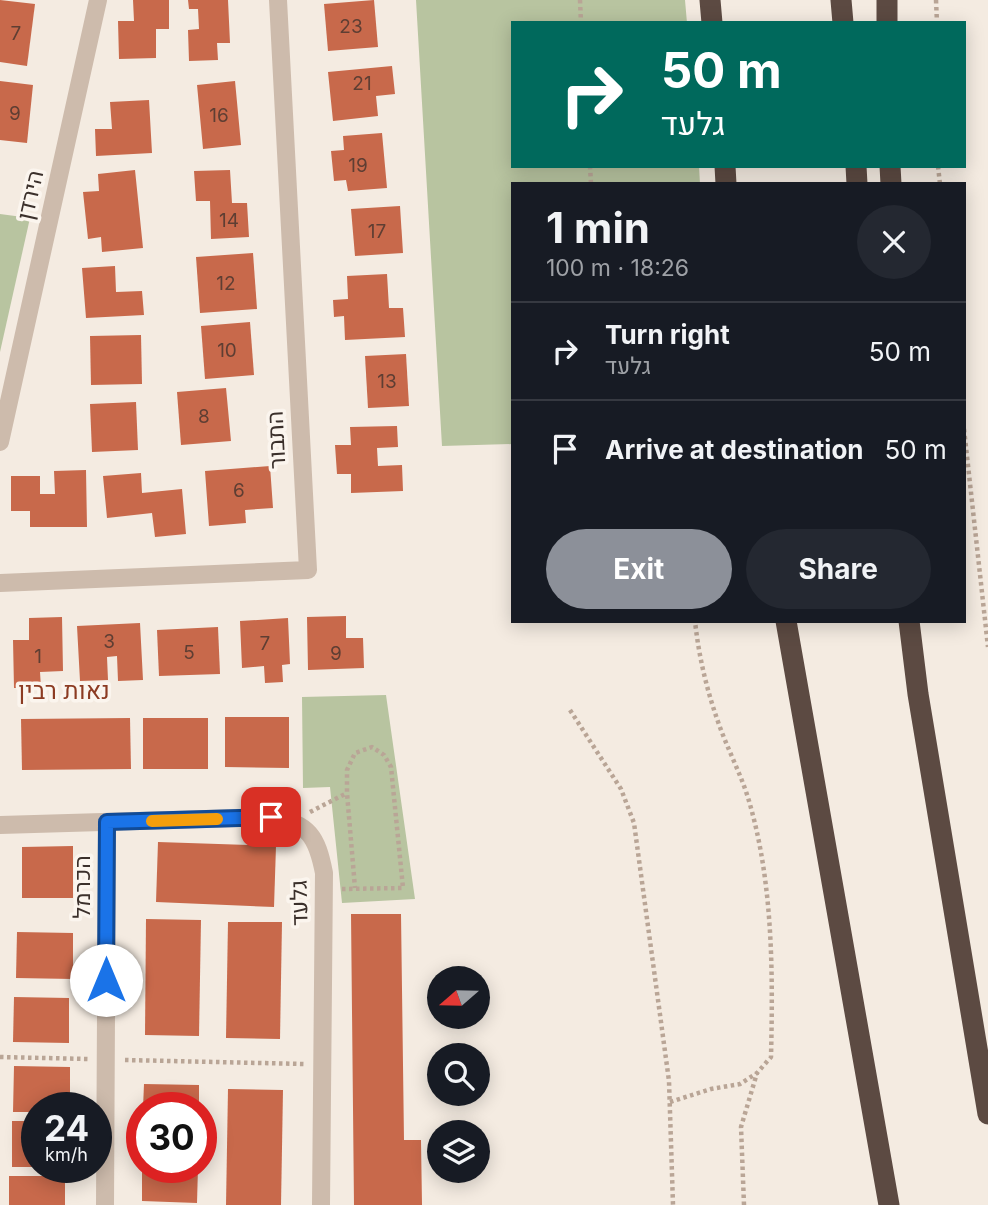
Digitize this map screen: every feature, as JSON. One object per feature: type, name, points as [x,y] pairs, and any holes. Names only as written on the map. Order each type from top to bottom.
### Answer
[{"type":"highway","points":[[711,0],[713,21]]},
{"type":"highway","points":[[841,0],[843,21]]},
{"type":"highway","points":[[887,0],[887,21]]},
{"type":"highway","points":[[786,623],[890,1205]]},
{"type":"highway","points":[[909,623],[918,694],[988,1114]]},
{"type":"street","name":"הירדן","points":[[0,442],[98,0]]},
{"type":"street","name":"התבור","points":[[0,583],[308,570],[278,0]]},
{"type":"street","points":[[0,825],[271,817],[292,821]]},
{"type":"street","name":"גלעד","points":[[292,821],[316,841],[324,873],[321,1205]]},
{"type":"street","name":"הכרמל","points":[[106,1205],[107,822]]},
{"type":"path","points":[[580,0],[581,21]]},
{"type":"path","points":[[936,0],[937,21]]},
{"type":"path","points":[[966,447],[988,647]]},
{"type":"path","points":[[670,1102],[711,1089],[740,1084],[757,1073],[771,1057],[768,907],[762,856],[748,799],[720,727],[698,657],[695,623]]},
{"type":"path","points":[[570,710],[621,789],[634,823],[670,1102],[673,1205]]},
{"type":"path","points":[[324,889],[402,888],[391,767],[384,755],[372,747],[355,753],[347,770],[346,793],[355,888]]},
{"type":"path","points":[[292,821],[346,793]]},
{"type":"path","points":[[0,1057],[323,1065]]},
{"type":"path","points":[[744,1205],[741,1127],[757,1073]]},
{"type":"green space","points":[[416,0],[685,0],[687,21],[511,21],[511,168],[699,168],[700,182],[511,182],[511,444],[442,446]]},
{"type":"green space","points":[[0,214],[30,218],[0,352]]},
{"type":"green space","points":[[386,695],[415,899],[342,903],[330,787],[303,788],[302,697]]},
{"type":"building","points":[[0,0],[35,4],[27,66],[0,62]]},
{"type":"building","points":[[133,0],[169,0],[169,29],[156,29],[156,58],[119,59],[118,21],[134,21]]},
{"type":"building","points":[[188,0],[228,0],[230,43],[217,43],[218,60],[189,61],[188,30],[199,29],[198,9],[189,9]]},
{"type":"building","points":[[374,0],[378,47],[328,51],[324,4]]},
{"type":"building","points":[[392,66],[395,94],[376,96],[378,116],[333,121],[328,72]]},
{"type":"building","points":[[0,81],[33,85],[27,143],[0,140]]},
{"type":"building","points":[[235,81],[241,145],[203,149],[197,85]]},
{"type":"building","points":[[149,100],[152,153],[96,156],[95,129],[112,129],[110,102]]},
{"type":"building","points":[[382,133],[387,188],[348,191],[346,180],[334,181],[331,151],[344,150],[343,136]]},
{"type":"building","points":[[135,170],[143,248],[102,252],[101,237],[88,239],[83,192],[99,191],[98,174]]},
{"type":"building","points":[[230,170],[232,203],[247,203],[249,237],[211,239],[210,201],[196,201],[194,171]]},
{"type":"building","points":[[400,206],[403,253],[355,256],[351,209]]},
{"type":"building","points":[[253,253],[257,309],[200,313],[196,257]]},
{"type":"building","points":[[115,266],[116,292],[142,291],[144,315],[86,318],[82,268]]},
{"type":"building","points":[[387,274],[389,308],[403,308],[405,337],[345,340],[344,316],[334,317],[333,300],[348,299],[347,276]]},
{"type":"building","points":[[250,322],[254,375],[205,379],[201,326]]},
{"type":"building","points":[[141,335],[142,384],[91,385],[90,336]]},
{"type":"building","points":[[406,354],[409,406],[368,408],[365,356]]},
{"type":"building","points":[[226,388],[231,441],[181,445],[177,392]]},
{"type":"building","points":[[136,402],[138,450],[92,452],[90,404]]},
{"type":"building","points":[[397,426],[398,447],[377,448],[378,466],[402,465],[403,491],[351,493],[351,474],[337,474],[335,445],[351,445],[350,427]]},
{"type":"building","points":[[270,466],[273,508],[245,510],[246,523],[209,526],[205,471]]},
{"type":"building","points":[[86,470],[87,527],[30,527],[30,511],[11,511],[11,476],[40,476],[40,494],[55,494],[54,471]]},
{"type":"building","points":[[141,473],[142,493],[182,489],[186,534],[155,537],[152,513],[107,518],[103,476]]},
{"type":"building","points":[[346,616],[346,638],[363,638],[364,668],[308,670],[307,617]]},
{"type":"building","points":[[62,617],[63,671],[40,672],[41,688],[14,688],[13,640],[29,640],[29,618]]},
{"type":"building","points":[[288,618],[290,664],[282,665],[283,682],[265,683],[264,666],[242,668],[240,621]]},
{"type":"building","points":[[140,623],[143,680],[118,681],[117,656],[107,657],[108,680],[80,681],[77,626]]},
{"type":"building","points":[[218,627],[220,674],[159,676],[157,630]]},
{"type":"building","points":[[225,717],[289,717],[289,768],[225,767]]},
{"type":"building","points":[[130,718],[131,769],[22,770],[21,719]]},
{"type":"building","points":[[143,718],[208,718],[208,769],[143,769]]},
{"type":"building","points":[[158,842],[276,846],[274,907],[156,902]]},
{"type":"building","points":[[73,846],[73,898],[22,898],[22,847]]},
{"type":"building","points":[[351,914],[401,914],[404,1140],[421,1140],[422,1205],[354,1205]]},
{"type":"building","points":[[146,919],[201,920],[199,1036],[145,1035]]},
{"type":"building","points":[[228,922],[282,922],[280,1039],[226,1038]]},
{"type":"building","points":[[17,932],[73,933],[73,979],[16,978]]},
{"type":"building","points":[[14,997],[69,998],[69,1043],[13,1042]]},
{"type":"building","points":[[14,1066],[70,1067],[70,1092],[21,1092],[21,1112],[13,1112]]},
{"type":"building","points":[[144,1084],[199,1085],[199,1092],[144,1092]]},
{"type":"building","points":[[228,1089],[283,1090],[281,1205],[226,1205]]},
{"type":"building","points":[[12,1121],[21,1121],[21,1167],[12,1167]]},
{"type":"building","points":[[9,1176],[21,1176],[21,1183],[65,1183],[65,1205],[9,1205]]},
{"type":"building","points":[[142,1183],[198,1183],[197,1203],[142,1201]]},
{"type":"slow traffic","points":[[152,821],[217,819]]},
{"type":"district","name":"נאות רבין","points":[[64,691]]},
{"type":"route","points":[[106,980],[107,822],[271,817]]}]
